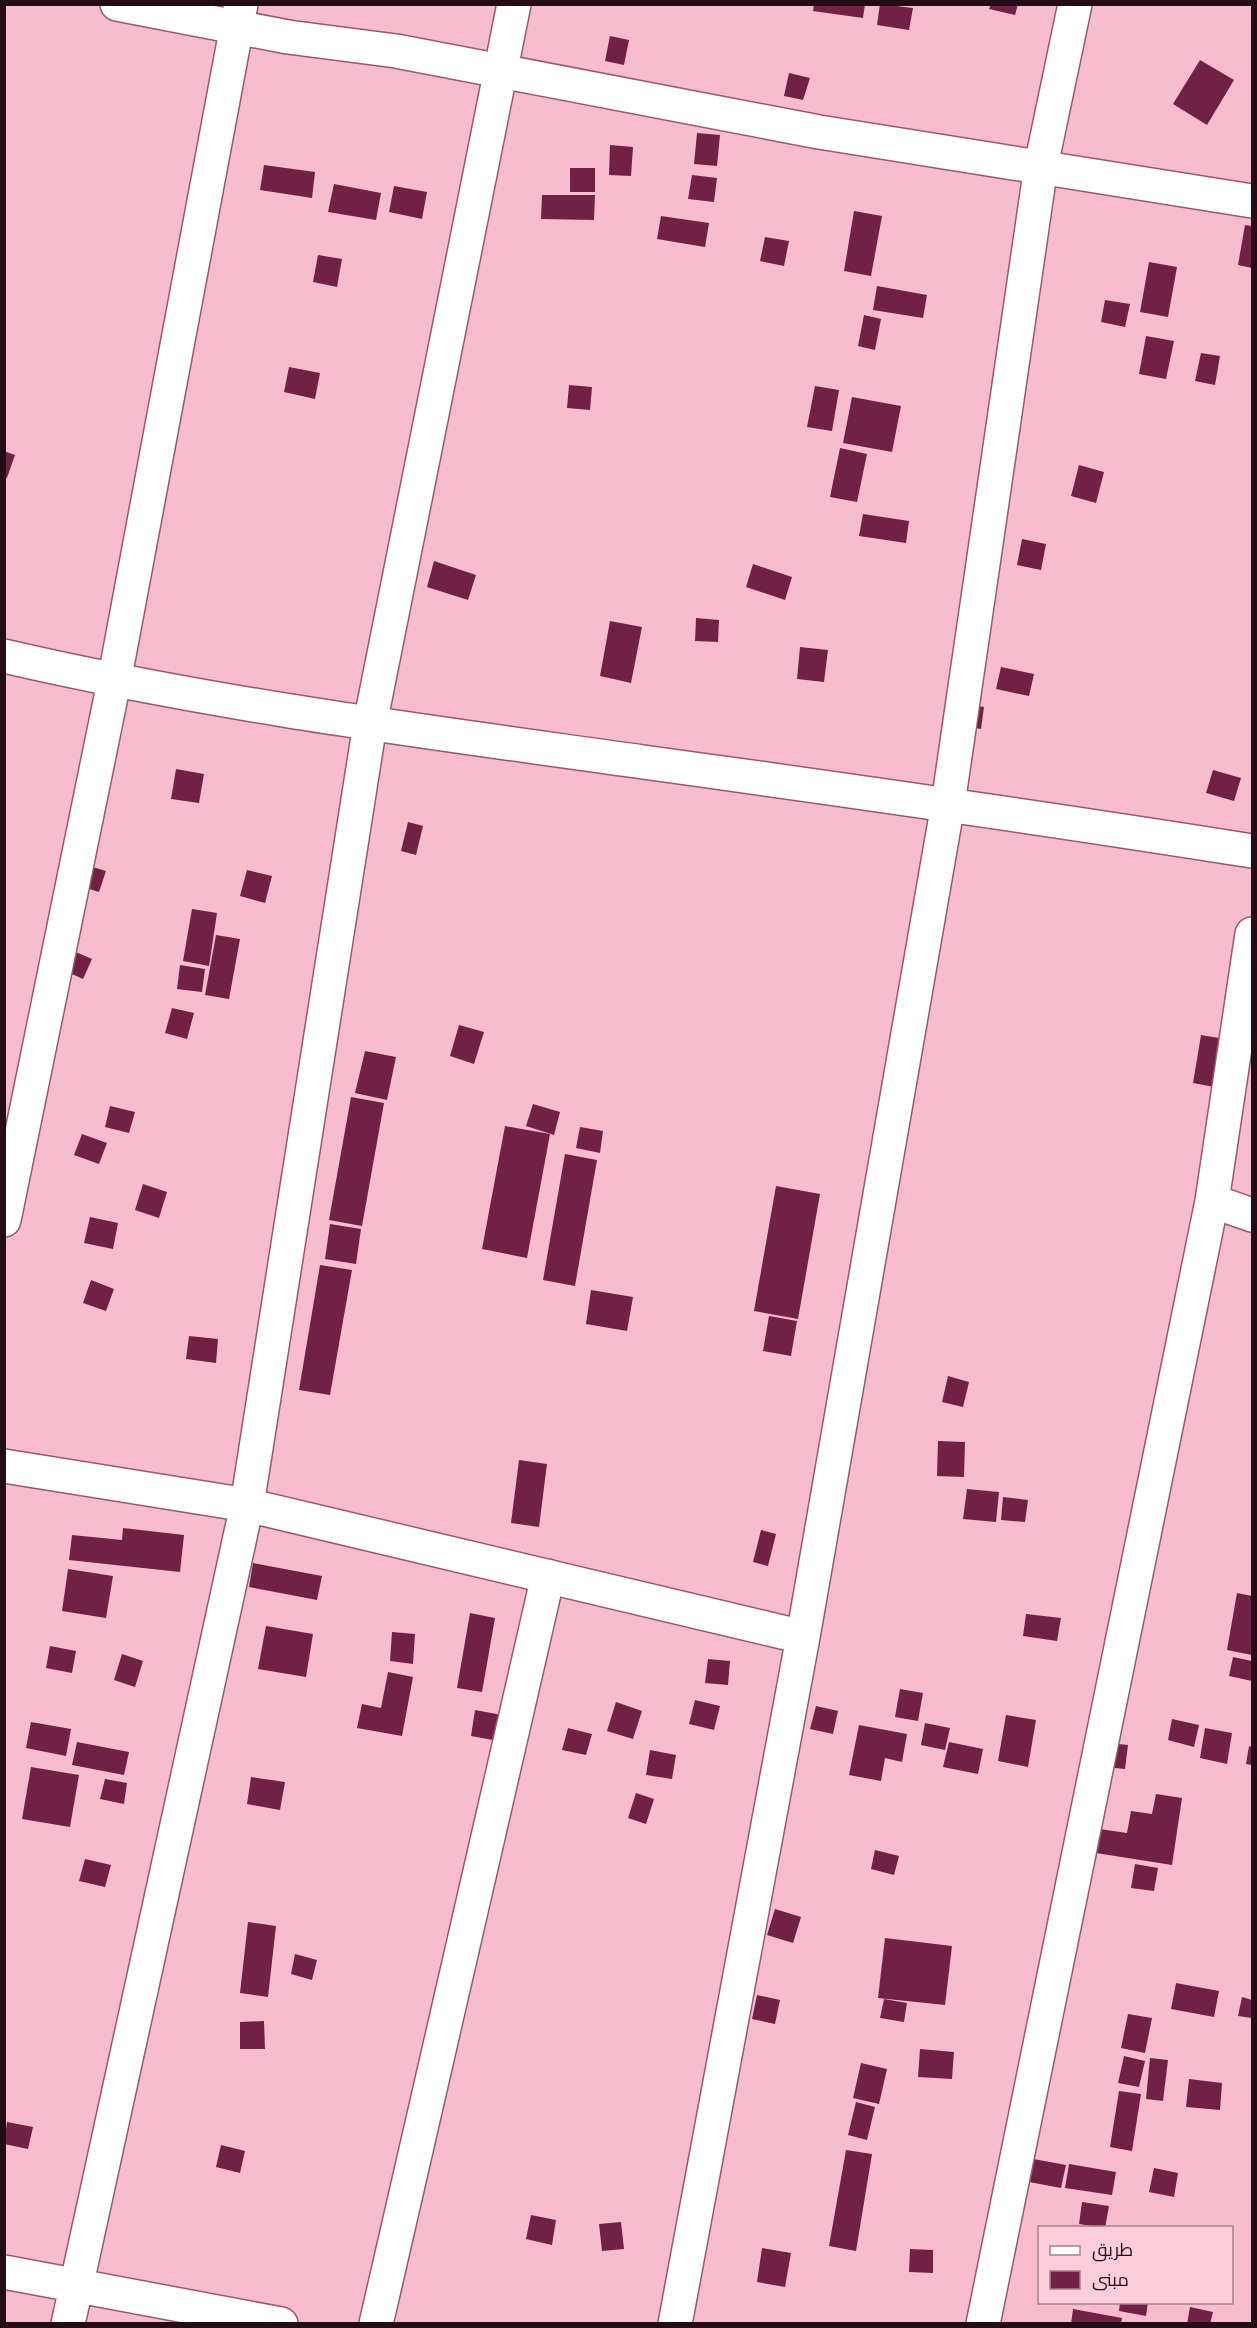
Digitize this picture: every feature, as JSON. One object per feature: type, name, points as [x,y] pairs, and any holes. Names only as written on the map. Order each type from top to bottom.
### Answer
[{"type":"street","points":[[117,4],[239,16],[396,51],[819,132],[1252,201]]},
{"type":"street","points":[[68,2324],[247,1505],[370,724],[514,4]]},
{"type":"street","points":[[675,2324],[803,1637],[948,804],[1041,166],[1075,4]]},
{"type":"street","points":[[4,1220],[114,681],[239,16]]},
{"type":"street","points":[[4,656],[114,681],[370,724],[948,804],[1252,851]]},
{"type":"street","points":[[983,2324],[1212,1201],[1252,934]]},
{"type":"street","points":[[1212,1201],[1252,1215]]},
{"type":"street","points":[[4,1466],[247,1505],[803,1637]]},
{"type":"street","points":[[376,2324],[548,1576]]},
{"type":"street","points":[[4,2272],[281,2324]]},
{"type":"building","points":[[814,4],[865,4],[863,18],[813,11]]},
{"type":"building","points":[[880,4],[913,8],[909,30],[877,25]]},
{"type":"building","points":[[991,4],[1018,4],[1015,15],[989,9]]},
{"type":"building","points":[[610,36],[629,40],[624,65],[605,61]]},
{"type":"building","points":[[1200,60],[1234,80],[1207,125],[1173,104]]},
{"type":"building","points":[[789,73],[810,78],[803,100],[784,96]]},
{"type":"building","points":[[697,133],[720,135],[717,166],[694,164]]},
{"type":"building","points":[[610,145],[633,147],[631,176],[609,175]]},
{"type":"building","points":[[264,165],[315,172],[312,198],[260,190]]},
{"type":"building","points":[[570,168],[595,168],[595,192],[570,192]]},
{"type":"building","points":[[692,175],[717,178],[714,202],[688,199]]},
{"type":"building","points":[[334,184],[381,193],[376,220],[328,212]]},
{"type":"building","points":[[394,186],[427,192],[422,219],[389,212]]},
{"type":"building","points":[[542,195],[595,195],[594,220],[541,219]]},
{"type":"building","points":[[854,211],[882,216],[871,276],[844,271]]},
{"type":"building","points":[[661,216],[709,223],[705,247],[657,239]]},
{"type":"building","points":[[1245,225],[1252,226],[1252,268],[1238,265]]},
{"type":"building","points":[[765,237],[789,241],[784,266],[760,261]]},
{"type":"building","points":[[318,255],[342,259],[337,287],[313,282]]},
{"type":"building","points":[[1149,262],[1177,267],[1168,317],[1140,312]]},
{"type":"building","points":[[877,286],[927,295],[923,318],[873,310]]},
{"type":"building","points":[[1105,300],[1130,304],[1125,327],[1101,322]]},
{"type":"building","points":[[864,315],[881,319],[875,350],[858,346]]},
{"type":"building","points":[[1146,336],[1174,341],[1166,379],[1139,374]]},
{"type":"building","points":[[1201,353],[1220,356],[1215,385],[1195,381]]},
{"type":"building","points":[[289,367],[320,373],[315,399],[284,392]]},
{"type":"building","points":[[569,385],[592,387],[590,410],[567,408]]},
{"type":"building","points":[[815,386],[839,390],[832,431],[807,427]]},
{"type":"building","points":[[852,397],[901,406],[892,452],[843,443]]},
{"type":"building","points":[[840,448],[867,454],[857,502],[830,497]]},
{"type":"building","points":[[4,451],[15,455],[7,478],[4,477]]},
{"type":"building","points":[[1079,465],[1104,472],[1096,503],[1071,496]]},
{"type":"building","points":[[863,514],[909,521],[906,543],[859,536]]},
{"type":"building","points":[[1022,539],[1046,544],[1041,570],[1017,565]]},
{"type":"building","points":[[434,561],[476,575],[468,600],[427,587]]},
{"type":"building","points":[[753,564],[792,577],[785,600],[746,587]]},
{"type":"building","points":[[696,618],[719,620],[718,642],[695,641]]},
{"type":"building","points":[[610,621],[642,627],[631,683],[600,676]]},
{"type":"building","points":[[800,647],[828,650],[824,682],[797,679]]},
{"type":"building","points":[[1001,667],[1034,674],[1029,696],[996,689]]},
{"type":"building","points":[[961,703],[984,707],[981,729],[957,725]]},
{"type":"building","points":[[176,769],[204,774],[199,803],[171,799]]},
{"type":"building","points":[[1213,770],[1241,778],[1234,801],[1206,793]]},
{"type":"building","points":[[408,822],[423,826],[416,855],[401,851]]},
{"type":"building","points":[[79,863],[106,871],[99,892],[73,884]]},
{"type":"building","points":[[247,870],[272,876],[265,903],[240,896]]},
{"type":"building","points":[[192,909],[217,913],[209,966],[183,961]]},
{"type":"building","points":[[216,935],[240,939],[229,999],[205,995]]},
{"type":"building","points":[[64,947],[92,959],[83,979],[56,967]]},
{"type":"building","points":[[180,965],[205,969],[202,992],[177,989]]},
{"type":"building","points":[[172,1008],[194,1013],[187,1039],[165,1033]]},
{"type":"building","points":[[459,1025],[484,1032],[474,1064],[450,1056]]},
{"type":"building","points":[[1201,1035],[1249,1043],[1241,1092],[1193,1083]]},
{"type":"building","points":[[365,1051],[396,1057],[387,1100],[355,1093]]},
{"type":"building","points":[[351,1097],[384,1103],[362,1226],[329,1220]]},
{"type":"building","points":[[533,1104],[560,1112],[554,1135],[526,1126]]},
{"type":"building","points":[[110,1106],[135,1112],[129,1133],[105,1127]]},
{"type":"building","points":[[505,1126],[550,1134],[527,1258],[482,1249]]},
{"type":"building","points":[[580,1127],[603,1131],[600,1153],[576,1148]]},
{"type":"building","points":[[82,1134],[107,1143],[99,1164],[74,1155]]},
{"type":"building","points":[[565,1154],[597,1160],[575,1286],[543,1280]]},
{"type":"building","points":[[143,1184],[167,1192],[159,1218],[135,1210]]},
{"type":"building","points":[[776,1186],[820,1194],[798,1319],[754,1311]]},
{"type":"building","points":[[90,1217],[118,1223],[113,1249],[84,1243]]},
{"type":"building","points":[[330,1224],[361,1229],[356,1264],[325,1259]]},
{"type":"building","points":[[320,1265],[352,1270],[330,1395],[299,1390]]},
{"type":"building","points":[[91,1280],[114,1289],[106,1311],[83,1303]]},
{"type":"building","points":[[591,1290],[633,1297],[627,1331],[586,1324]]},
{"type":"building","points":[[769,1316],[797,1321],[791,1356],[763,1351]]},
{"type":"building","points":[[189,1336],[218,1339],[216,1363],[186,1359]]},
{"type":"building","points":[[948,1376],[969,1382],[963,1407],[942,1402]]},
{"type":"building","points":[[938,1441],[965,1442],[964,1477],[937,1476]]},
{"type":"building","points":[[519,1460],[547,1464],[539,1527],[511,1523]]},
{"type":"building","points":[[967,1489],[999,1492],[996,1522],[963,1519]]},
{"type":"building","points":[[1003,1497],[1028,1500],[1025,1522],[1001,1520]]},
{"type":"building","points":[[123,1528],[184,1535],[180,1572],[69,1560],[72,1535],[122,1540]]},
{"type":"building","points":[[761,1530],[776,1534],[768,1566],[753,1562]]},
{"type":"building","points":[[253,1563],[322,1576],[317,1600],[249,1587]]},
{"type":"building","points":[[68,1569],[113,1576],[106,1618],[62,1611]]},
{"type":"building","points":[[1237,1593],[1252,1596],[1252,1655],[1227,1650]]},
{"type":"building","points":[[470,1613],[495,1618],[482,1692],[457,1688]]},
{"type":"building","points":[[1026,1614],[1061,1618],[1057,1641],[1023,1636]]},
{"type":"building","points":[[266,1626],[313,1634],[306,1677],[258,1669]]},
{"type":"building","points":[[392,1632],[415,1634],[413,1664],[390,1661]]},
{"type":"building","points":[[50,1646],[76,1651],[72,1673],[46,1668]]},
{"type":"building","points":[[122,1654],[143,1661],[135,1687],[114,1680]]},
{"type":"building","points":[[1233,1657],[1252,1661],[1252,1681],[1229,1676]]},
{"type":"building","points":[[708,1659],[730,1661],[728,1685],[705,1683]]},
{"type":"building","points":[[388,1672],[413,1677],[402,1736],[357,1728],[362,1704],[381,1708]]},
{"type":"building","points":[[900,1689],[923,1693],[918,1721],[895,1717]]},
{"type":"building","points":[[695,1700],[720,1706],[714,1730],[689,1724]]},
{"type":"building","points":[[616,1702],[642,1711],[633,1739],[607,1731]]},
{"type":"building","points":[[816,1706],[838,1711],[833,1734],[810,1729]]},
{"type":"building","points":[[475,1710],[502,1715],[498,1741],[471,1736]]},
{"type":"building","points":[[1006,1715],[1036,1720],[1028,1767],[998,1761]]},
{"type":"building","points":[[1172,1719],[1199,1725],[1194,1747],[1168,1740]]},
{"type":"building","points":[[31,1722],[71,1729],[66,1756],[26,1748]]},
{"type":"building","points":[[925,1723],[950,1728],[945,1750],[921,1745]]},
{"type":"building","points":[[859,1725],[907,1734],[902,1762],[885,1758],[881,1781],[849,1775]]},
{"type":"building","points":[[568,1728],[592,1734],[586,1755],[562,1750]]},
{"type":"building","points":[[1205,1728],[1232,1733],[1227,1764],[1200,1758]]},
{"type":"building","points":[[1090,1741],[1128,1745],[1125,1769],[1087,1765]]},
{"type":"building","points":[[77,1742],[129,1752],[124,1775],[72,1765]]},
{"type":"building","points":[[949,1742],[983,1749],[978,1774],[943,1767]]},
{"type":"building","points":[[1249,1746],[1252,1747],[1252,1765],[1246,1764]]},
{"type":"building","points":[[650,1750],[676,1755],[672,1779],[646,1775]]},
{"type":"building","points":[[31,1767],[79,1775],[70,1827],[22,1819]]},
{"type":"building","points":[[251,1777],[285,1782],[280,1810],[247,1804]]},
{"type":"building","points":[[105,1779],[127,1783],[124,1804],[100,1799]]},
{"type":"building","points":[[636,1793],[654,1799],[646,1824],[628,1818]]},
{"type":"building","points":[[1156,1794],[1182,1798],[1172,1865],[1096,1853],[1100,1829],[1127,1833],[1131,1811],[1152,1814]]},
{"type":"building","points":[[875,1850],[899,1856],[894,1875],[871,1869]]},
{"type":"building","points":[[85,1859],[111,1865],[105,1887],[79,1881]]},
{"type":"building","points":[[1135,1864],[1158,1868],[1154,1891],[1131,1888]]},
{"type":"building","points":[[775,1909],[801,1917],[793,1943],[767,1935]]},
{"type":"building","points":[[248,1922],[276,1926],[268,1997],[240,1993]]},
{"type":"building","points":[[885,1938],[952,1946],[945,2005],[878,1998]]},
{"type":"building","points":[[295,1954],[317,1960],[312,1980],[291,1974]]},
{"type":"building","points":[[1176,1983],[1219,1991],[1214,2017],[1171,2009]]},
{"type":"building","points":[[757,1995],[780,2000],[775,2024],[752,2019]]},
{"type":"building","points":[[1242,1997],[1252,2000],[1252,2018],[1238,2016]]},
{"type":"building","points":[[884,1999],[907,2003],[904,2022],[880,2018]]},
{"type":"building","points":[[1128,2014],[1152,2018],[1145,2053],[1121,2048]]},
{"type":"building","points":[[264,2021],[265,2049],[240,2049],[240,2022]]},
{"type":"building","points":[[920,2049],[954,2052],[952,2079],[918,2077]]},
{"type":"building","points":[[1124,2056],[1145,2061],[1139,2087],[1118,2083]]},
{"type":"building","points":[[1150,2058],[1168,2060],[1163,2101],[1146,2099]]},
{"type":"building","points":[[861,2063],[887,2069],[879,2104],[853,2098]]},
{"type":"building","points":[[1189,2079],[1222,2083],[1220,2110],[1186,2107]]},
{"type":"building","points":[[1119,2091],[1141,2094],[1132,2151],[1110,2147]]},
{"type":"building","points":[[856,2102],[875,2107],[867,2140],[848,2135]]},
{"type":"building","points":[[7,2122],[33,2127],[28,2149],[4,2144]]},
{"type":"building","points":[[221,2145],[245,2151],[240,2173],[216,2167]]},
{"type":"building","points":[[846,2150],[872,2154],[856,2251],[829,2246]]},
{"type":"building","points":[[1012,2155],[1066,2165],[1061,2188],[1008,2178]]},
{"type":"building","points":[[1069,2164],[1116,2172],[1112,2195],[1065,2188]]},
{"type":"building","points":[[1154,2168],[1178,2173],[1174,2197],[1149,2192]]},
{"type":"building","points":[[1082,2202],[1109,2206],[1105,2226],[1079,2224]]},
{"type":"building","points":[[531,2215],[556,2220],[552,2245],[526,2239]]},
{"type":"building","points":[[621,2222],[624,2249],[602,2251],[599,2224]]},
{"type":"building","points":[[762,2248],[791,2253],[785,2287],[757,2282]]},
{"type":"building","points":[[910,2249],[933,2250],[933,2273],[909,2272]]},
{"type":"building","points":[[1120,2304],[1148,2304],[1146,2316],[1119,2311]]},
{"type":"building","points":[[1190,2307],[1213,2312],[1210,2324],[1187,2324]]},
{"type":"building","points":[[1073,2309],[1122,2318],[1121,2324],[1071,2324]]}]
